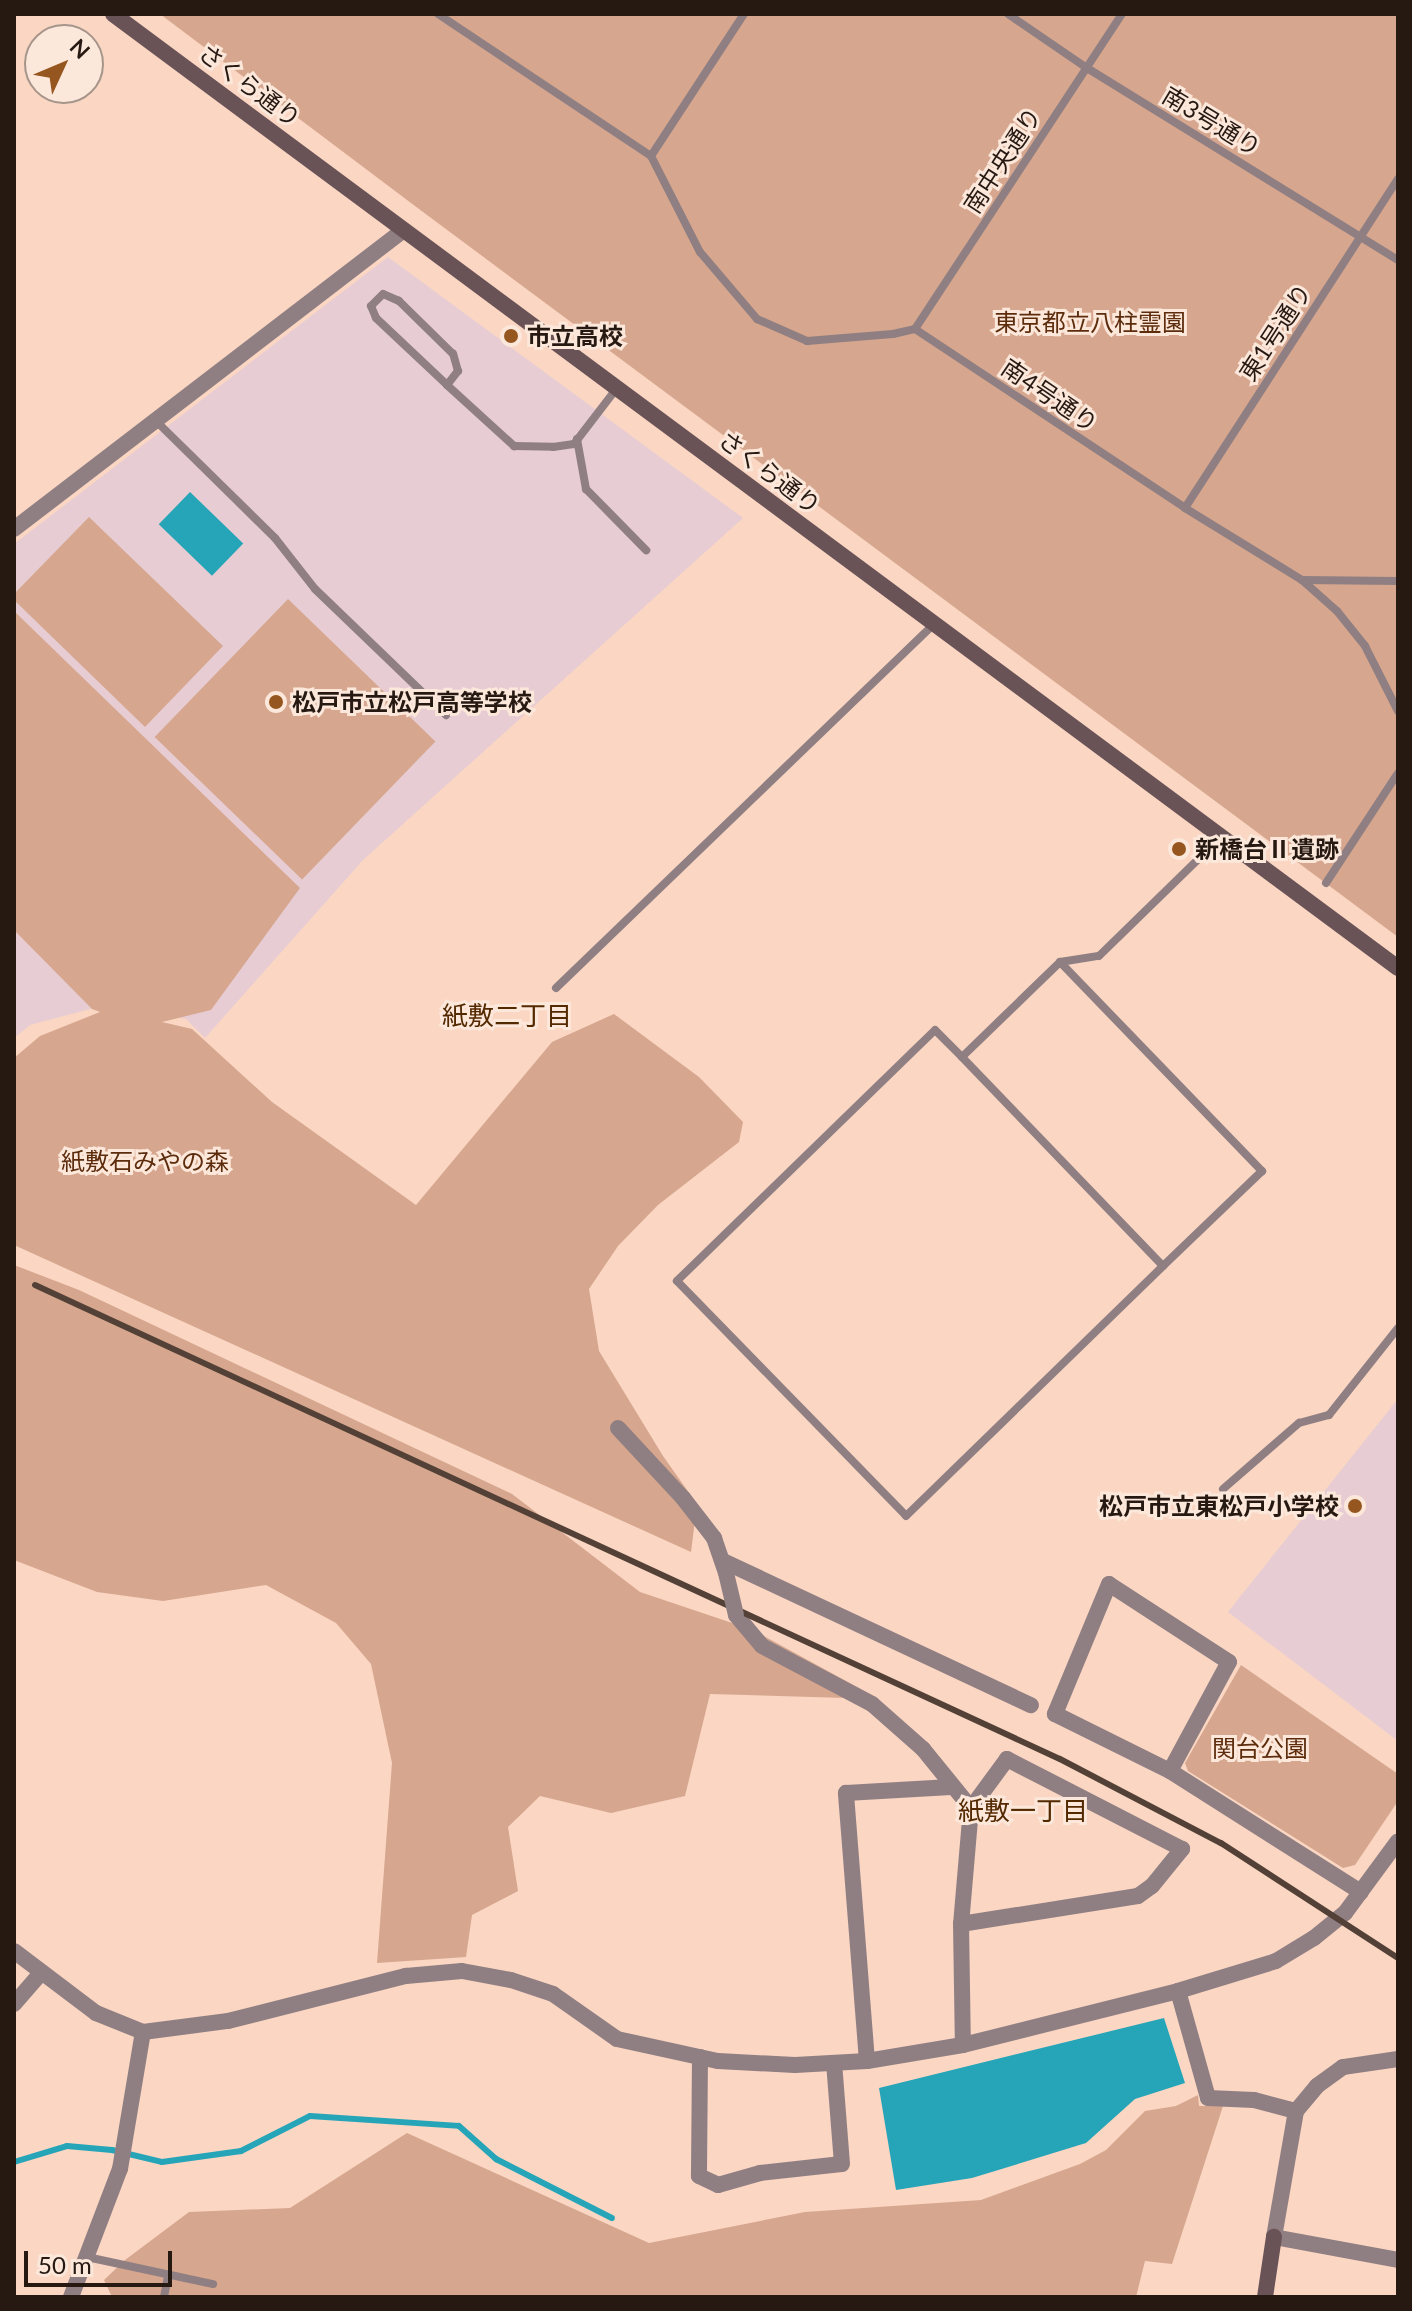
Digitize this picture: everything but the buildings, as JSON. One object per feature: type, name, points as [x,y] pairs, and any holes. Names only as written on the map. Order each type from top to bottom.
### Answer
[{"type":"street","name":"さくら通り","points":[[113,14],[1398,968]]},
{"type":"street","points":[[14,529],[404,230]]},
{"type":"street","points":[[618,1428],[683,1498],[714,1538],[725,1567],[736,1615],[762,1646],[872,1704],[923,1749],[971,1808]]},
{"type":"street","points":[[725,1567],[1031,1705]]},
{"type":"street","points":[[1170,1771],[1229,1662],[1109,1584],[1055,1714],[1170,1771],[1361,1892]]},
{"type":"street","points":[[961,1924],[1138,1896],[1152,1886],[1182,1849],[1007,1759],[971,1808],[961,1924],[963,2045]]},
{"type":"street","points":[[867,2061],[846,1793],[951,1787]]},
{"type":"street","points":[[14,1951],[96,2013],[143,2032],[228,2021],[406,1976],[462,1971],[511,1980],[553,1994],[617,2039],[700,2057],[795,2065],[867,2061],[963,2045],[1178,1991],[1276,1961],[1345,1913],[1398,1841]]},
{"type":"street","points":[[14,2004],[41,1973]]},
{"type":"street","points":[[1178,1991],[1208,2098],[1254,2100],[1296,2111]]},
{"type":"street","points":[[71,2297],[120,2169],[143,2032]]},
{"type":"street","points":[[700,2057],[699,2176],[718,2185],[760,2173],[842,2164],[834,2063]]},
{"type":"street","points":[[1265,2297],[1296,2111],[1317,2086],[1343,2067],[1398,2059]]},
{"type":"street","points":[[1274,2237],[1398,2260]]},
{"type":"lane","points":[[438,14],[651,156],[700,252],[757,319],[807,341],[893,334],[915,329]]},
{"type":"lane","points":[[651,156],[744,14]]},
{"type":"lane","name":"南3号通り","points":[[1008,14],[1087,68],[1398,260]]},
{"type":"lane","name":"南中央通り","points":[[915,329],[1122,14]]},
{"type":"lane","name":"東1号通り","points":[[1185,508],[1398,179]]},
{"type":"lane","points":[[447,385],[458,371],[453,354],[399,301],[383,294],[371,306],[376,318],[447,385],[514,446],[574,444],[617,388]]},
{"type":"lane","name":"南4号通り","points":[[915,329],[1185,508],[1302,580],[1337,611],[1365,646],[1398,711]]},
{"type":"lane","points":[[156,421],[275,538],[315,589],[446,715]]},
{"type":"lane","points":[[577,439],[586,489],[646,550]]},
{"type":"lane","points":[[1302,580],[1398,581]]},
{"type":"lane","points":[[556,988],[935,624]]},
{"type":"lane","points":[[1326,883],[1398,773]]},
{"type":"lane","points":[[962,1057],[1060,962],[1099,956],[1221,837]]},
{"type":"lane","points":[[1060,962],[1262,1171],[906,1516],[677,1281],[935,1030],[1163,1266]]},
{"type":"lane","points":[[1223,1489],[1299,1423],[1329,1415],[1398,1328]]},
{"type":"lane","points":[[87,2257],[213,2284]]},
{"type":"lane","points":[[164,2297],[168,2276]]},
{"type":"shaded area","name":"松戸市立松戸高等学校","points":[[388,257],[743,518],[363,860],[205,1038],[186,1019],[109,1004],[30,1025],[14,1038],[14,544]]},
{"type":"shaded area","name":"松戸市立東松戸小学校","points":[[1398,1401],[1398,1741],[1228,1612]]},
{"type":"green space","name":"東京都立八柱霊園","points":[[160,14],[1398,14],[1398,937],[419,209]]},
{"type":"green space","points":[[89,517],[223,646],[145,727],[14,600],[14,594]]},
{"type":"green space","points":[[288,599],[435,741],[302,880],[155,737]]},
{"type":"green space","name":"紙敷石みやの森","points":[[14,611],[300,888],[211,1010],[162,1022],[192,1029],[272,1102],[416,1205],[552,1042],[614,1014],[699,1077],[743,1122],[739,1142],[658,1205],[618,1246],[589,1289],[599,1351],[663,1456],[697,1504],[691,1552],[14,1245],[14,1058],[40,1036],[100,1012],[92,1009],[14,930]]},
{"type":"green space","points":[[14,1265],[79,1290],[512,1494],[640,1592],[753,1630],[879,1699],[710,1694],[685,1796],[611,1813],[540,1796],[508,1827],[518,1891],[472,1915],[466,1957],[377,1963],[392,1763],[371,1664],[336,1623],[266,1585],[163,1601],[97,1592],[14,1560]]},
{"type":"green space","name":"関台公園","points":[[1241,1665],[1398,1774],[1398,1801],[1355,1865],[1343,1868],[1188,1771],[1185,1763]]},
{"type":"green space","points":[[1198,2095],[1199,2106],[1223,2106],[1172,2264],[1145,2261],[1136,2297],[112,2297],[104,2280],[125,2260],[189,2212],[290,2208],[407,2133],[649,2243],[805,2212],[981,2200],[1080,2164],[1106,2150],[1145,2111],[1176,2106]]},
{"type":"water","points":[[190,492],[243,543],[212,576],[159,524]]},
{"type":"water","points":[[1164,2018],[1185,2083],[1135,2099],[1086,2143],[972,2178],[896,2190],[879,2088]]},
{"type":"waterway","points":[[14,2162],[67,2146],[112,2150],[162,2162],[241,2151],[310,2116],[459,2126],[496,2159],[612,2218]]},
{"type":"railway","points":[[35,1285],[1060,1759],[1221,1843],[1398,1958]]},
{"type":"place","name":"市立高校","points":[[511,336]]},
{"type":"place","name":"松戸市立松戸高等学校","points":[[276,702]]},
{"type":"place","name":"新橋台Ⅱ遺跡","points":[[1179,849]]},
{"type":"place","name":"松戸市立東松戸小学校","points":[[1355,1506]]},
{"type":"district","name":"紙敷二丁目","points":[[507,1016]]},
{"type":"district","name":"紙敷一丁目","points":[[1023,1811]]}]
